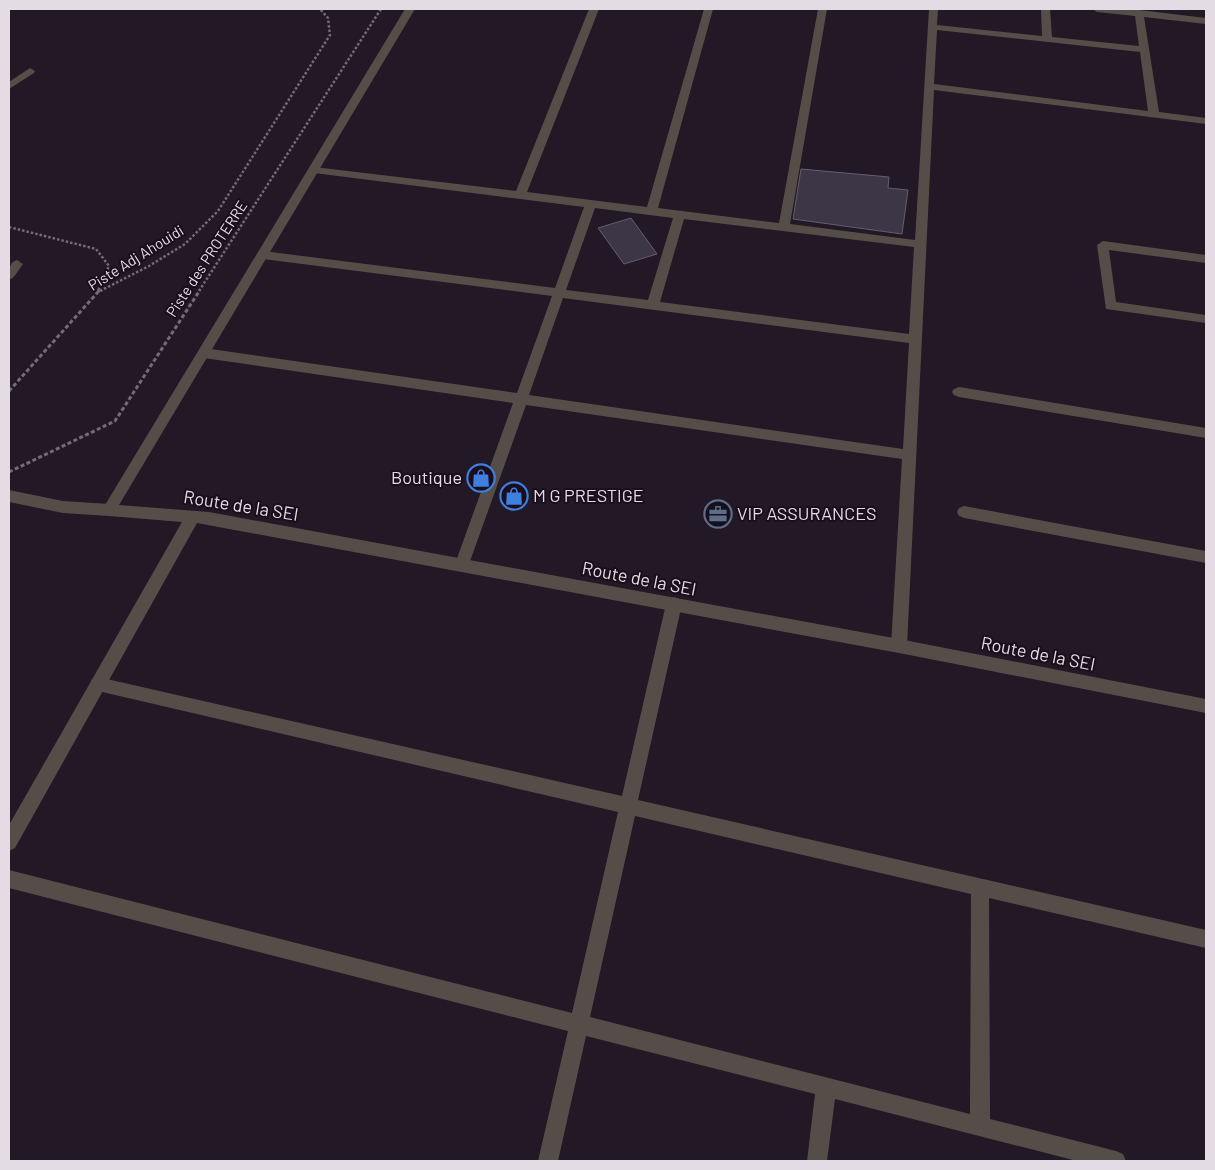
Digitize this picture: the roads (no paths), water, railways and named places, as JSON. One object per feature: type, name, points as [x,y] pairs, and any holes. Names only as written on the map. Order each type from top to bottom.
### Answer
[{"type":"street","points":[[109,510],[410,9]]},
{"type":"street","points":[[520,195],[594,9]]},
{"type":"street","points":[[652,211],[709,9]]},
{"type":"street","points":[[784,227],[823,9]]},
{"type":"street","points":[[899,646],[933,9]]},
{"type":"street","points":[[1046,9],[1047,39]]},
{"type":"street","points":[[1097,9],[1206,21]]},
{"type":"street","points":[[1139,13],[1154,114]]},
{"type":"street","points":[[932,26],[1143,49]]},
{"type":"street","points":[[9,86],[30,71]]},
{"type":"street","points":[[929,86],[1206,121]]},
{"type":"street","points":[[314,170],[920,244]]},
{"type":"street","points":[[462,564],[591,204]]},
{"type":"street","points":[[653,305],[680,214]]},
{"type":"street","points":[[1206,259],[1103,245],[1110,306],[1206,319]]},
{"type":"street","points":[[263,255],[915,339]]},
{"type":"street","points":[[9,275],[17,264]]},
{"type":"street","points":[[204,353],[909,456]]},
{"type":"street","points":[[959,392],[1206,433]]},
{"type":"street","name":"Route de la SEI","points":[[9,496],[63,507],[193,516],[462,564],[1206,706]]},
{"type":"street","points":[[964,512],[1206,557]]},
{"type":"street","points":[[9,842],[193,516]]},
{"type":"street","points":[[548,1161],[674,604]]},
{"type":"street","points":[[98,684],[1206,940]]},
{"type":"street","points":[[9,879],[980,1126],[1062,1154],[1116,1161]]},
{"type":"street","points":[[980,887],[980,1126]]},
{"type":"street","points":[[817,1161],[826,1087]]},
{"type":"place","name":"Boutique","points":[[481,478]]},
{"type":"place","name":"M G PRESTIGE","points":[[514,496]]},
{"type":"place","name":"VIP ASSURANCES","points":[[718,514]]}]
